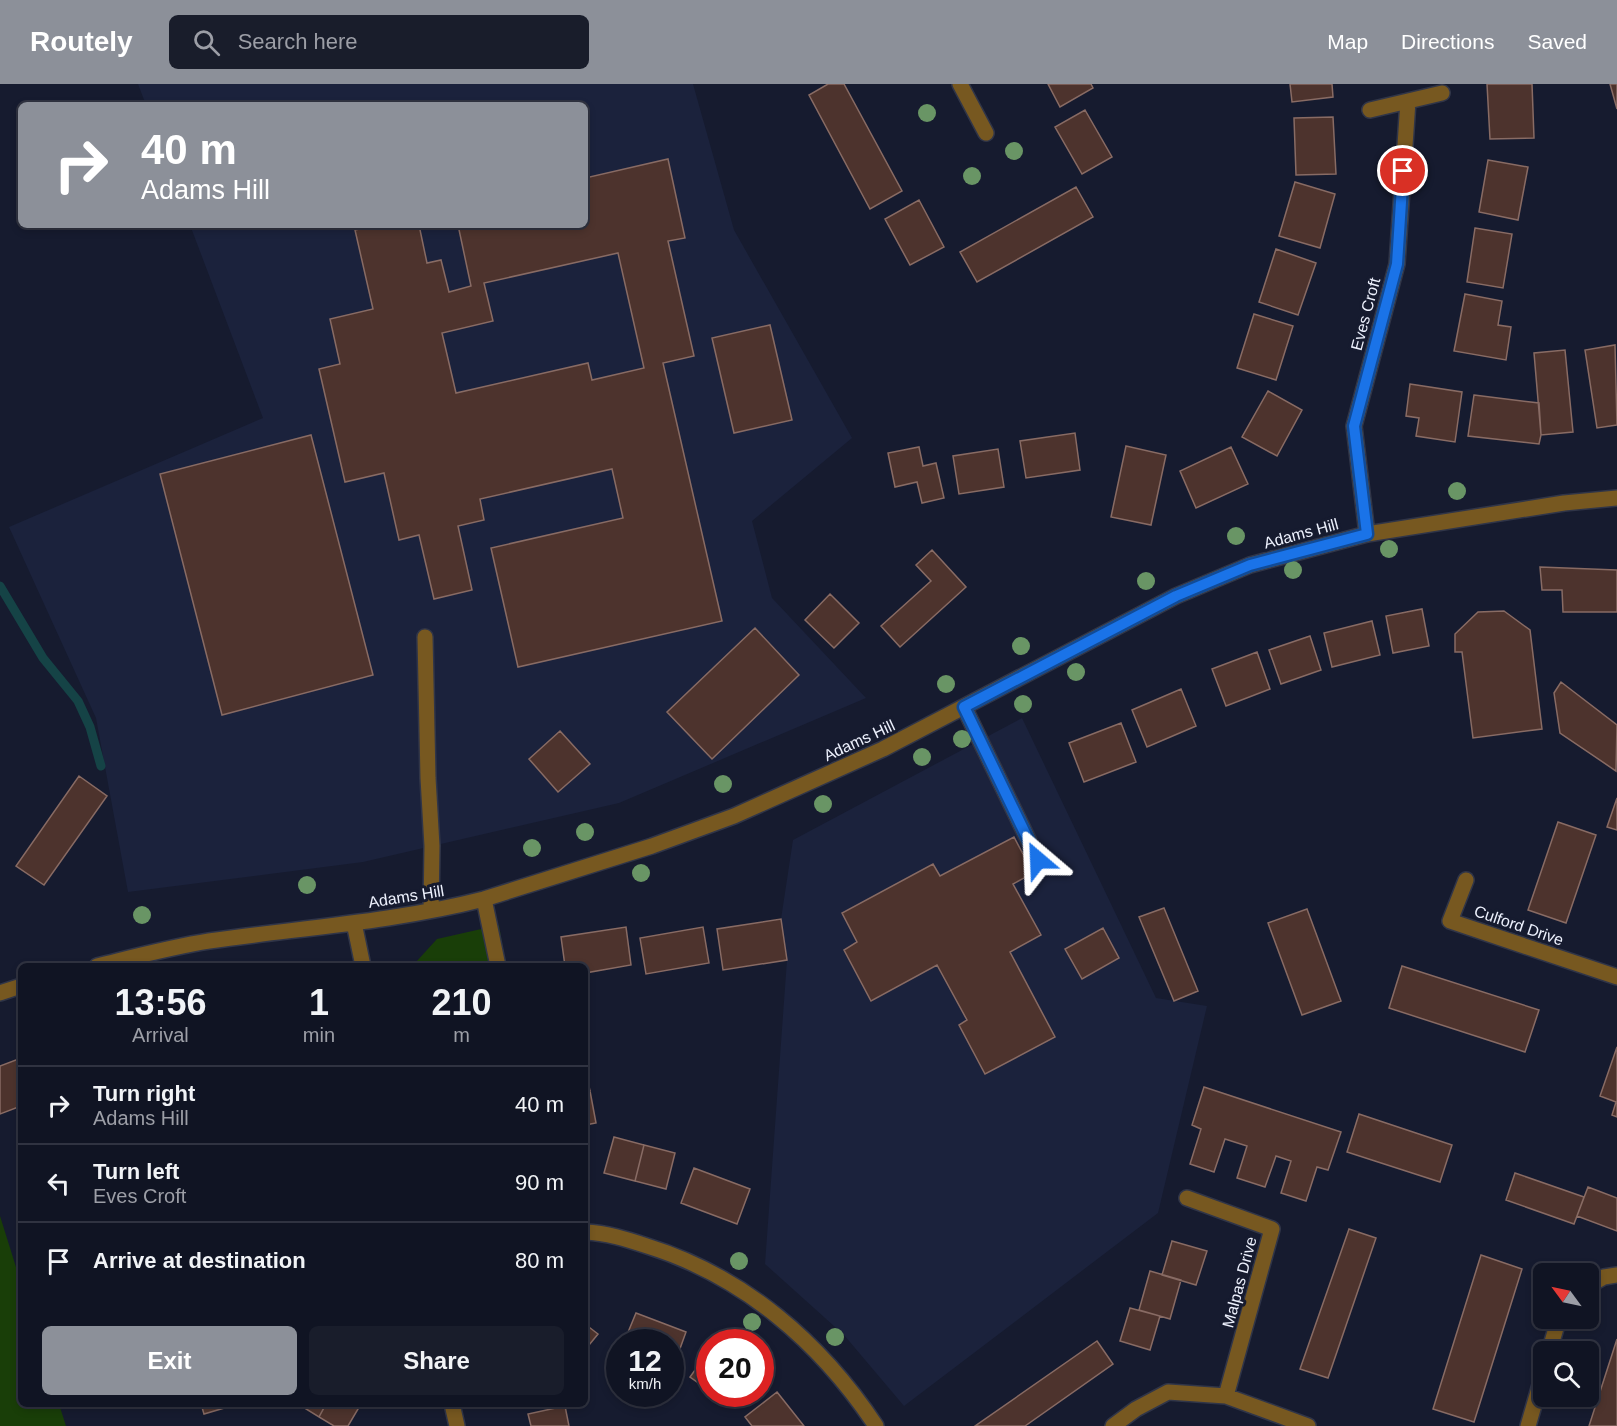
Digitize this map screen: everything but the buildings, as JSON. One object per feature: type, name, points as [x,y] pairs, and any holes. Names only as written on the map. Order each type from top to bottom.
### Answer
[{"type":"street","points":[[960,84],[986,133]]},
{"type":"street","points":[[1370,110],[1442,93]]},
{"type":"street","name":"Eves Croft","points":[[1367,534],[1354,426],[1397,264],[1408,101]]},
{"type":"street","name":"Adams Hill","points":[[111,963],[207,942],[354,923],[484,899],[652,846],[734,816],[883,749],[1176,596],[1250,565],[1367,534],[1564,503],[1617,498]]},
{"type":"street","points":[[425,637],[432,846],[431,910]]},
{"type":"street","points":[[964,707],[1038,860]]},
{"type":"street","name":"Culford Drive","points":[[1466,880],[1450,921],[1617,977]]},
{"type":"street","points":[[484,899],[497,963]]},
{"type":"street","points":[[354,923],[362,963]]},
{"type":"street","points":[[0,993],[18,987]]},
{"type":"street","name":"Malpas Drive","points":[[1188,1198],[1272,1229],[1226,1396]]},
{"type":"street","points":[[588,1232],[604,1233],[673,1254],[717,1274],[744,1292],[784,1320],[824,1359],[857,1397],[871,1424]]},
{"type":"street","points":[[1599,1280],[1617,1275]]},
{"type":"street","points":[[1113,1426],[1136,1409],[1168,1392],[1226,1396],[1284,1422],[1308,1426]]},
{"type":"street","points":[[453,1407],[457,1426]]},
{"type":"street","points":[[1528,1426],[1534,1407]]},
{"type":"shaded area","points":[[138,84],[693,84],[734,230],[852,438],[752,521],[772,598],[866,698],[619,803],[363,862],[128,892],[96,718],[9,527],[263,418],[191,228],[588,228],[588,102],[145,102]]},
{"type":"shaded area","points":[[1022,718],[1156,998],[1207,1006],[1158,1213],[904,1406],[844,1335],[765,1264],[787,960],[781,919],[793,840]]},
{"type":"green space","points":[[499,925],[505,963],[416,963],[437,939]]},
{"type":"green space","points":[[0,1216],[18,1273],[18,1407],[60,1407],[66,1426],[0,1426]]},
{"type":"waterway","points":[[0,586],[43,658],[78,701],[90,727],[101,766]]},
{"type":"route","points":[[1038,860],[964,707],[1176,596],[1250,565],[1367,534],[1354,426],[1397,264],[1403,171]]}]
